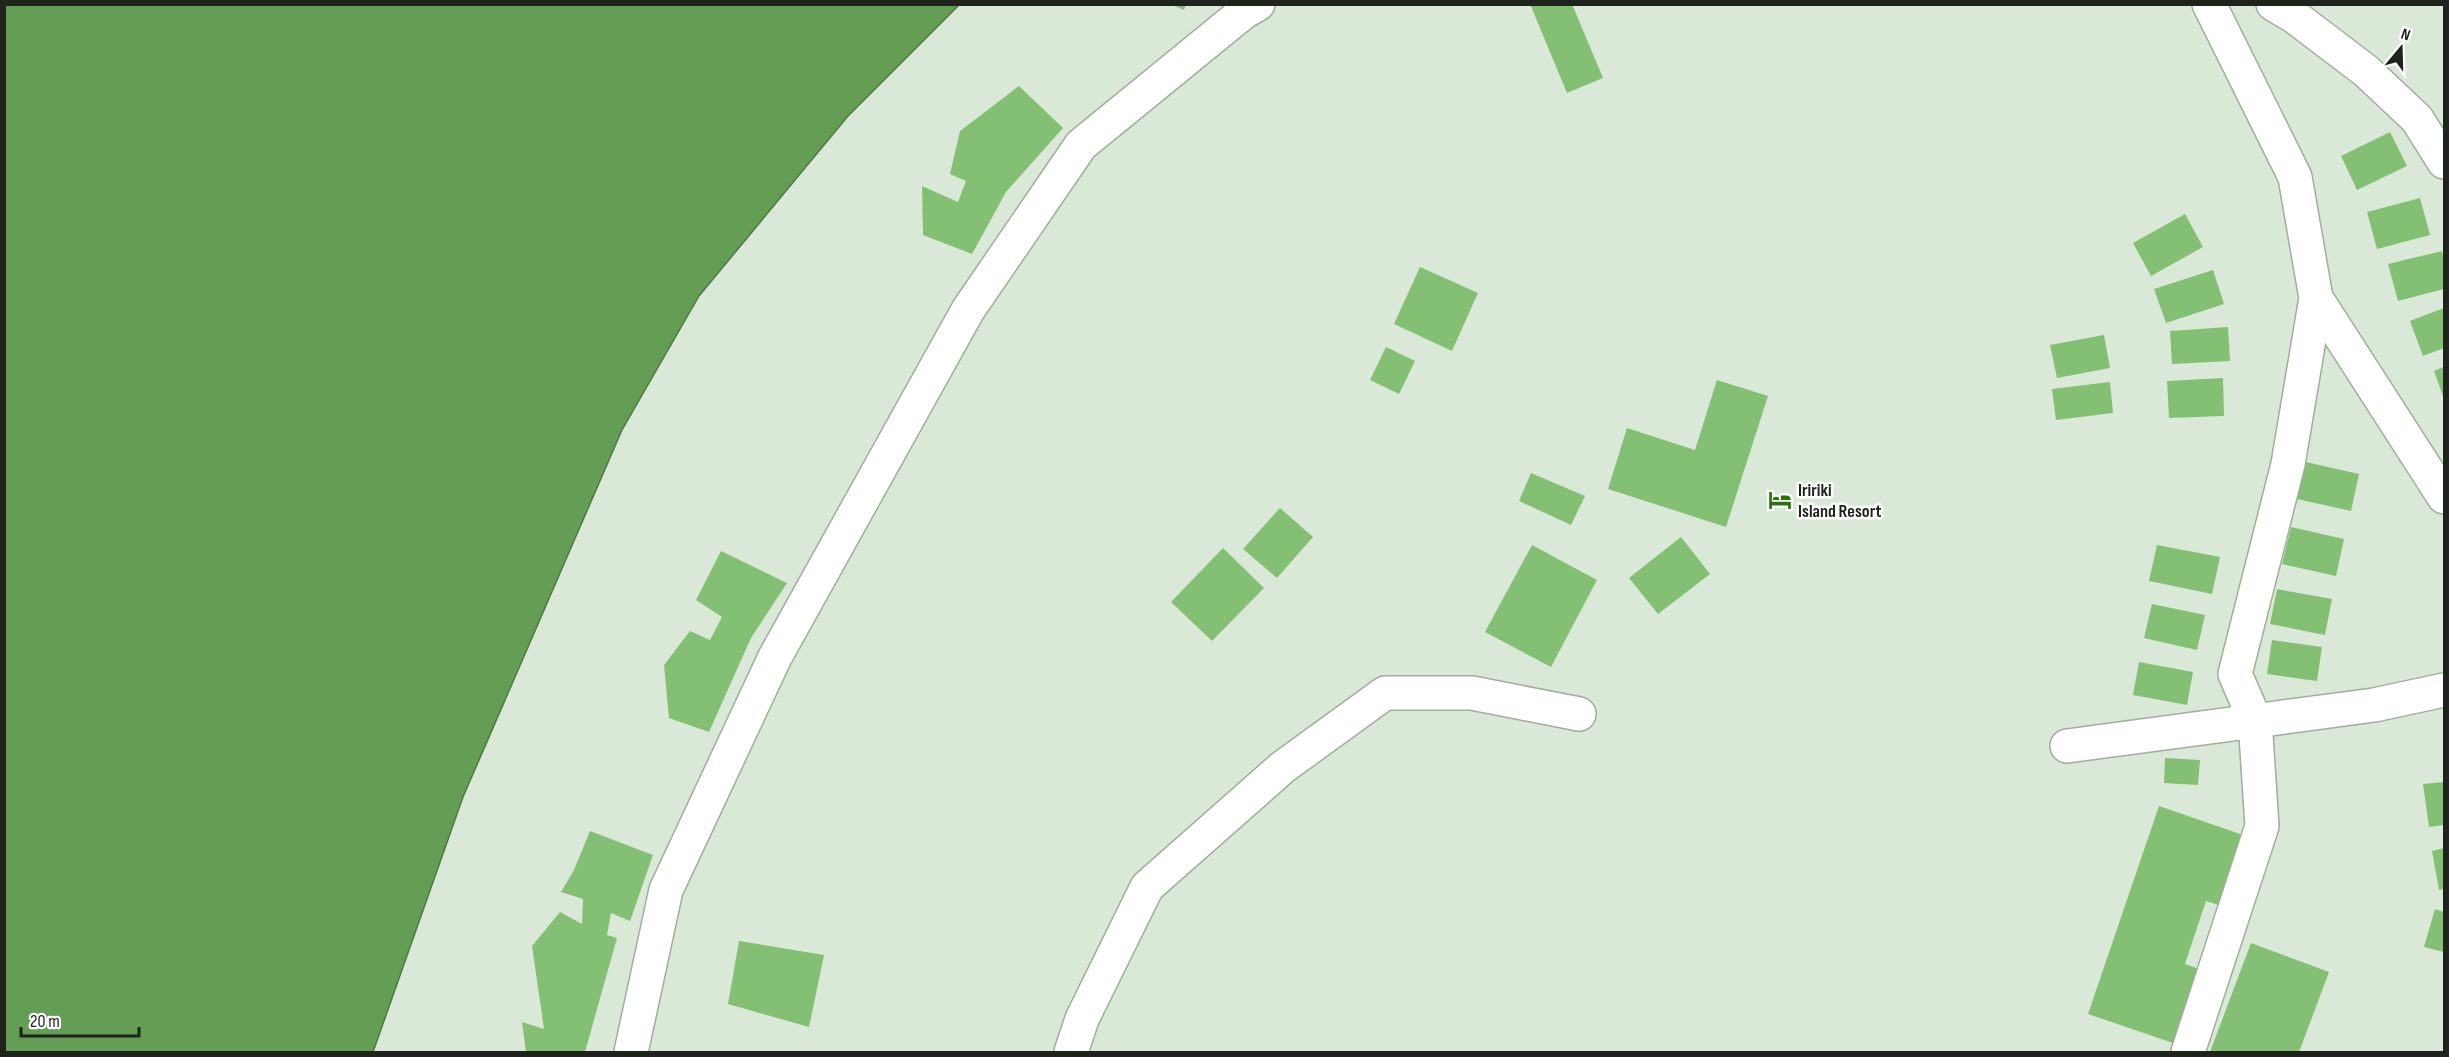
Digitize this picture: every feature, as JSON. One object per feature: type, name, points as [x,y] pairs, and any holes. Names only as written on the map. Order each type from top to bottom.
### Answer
[{"type":"street","points":[[631,1053],[666,890],[775,657],[968,310],[1081,145],[1244,12],[1258,4]]},
{"type":"street","points":[[2188,1053],[2262,825],[2255,720],[2235,674],[2288,464],[2316,298],[2295,177],[2209,4]]},
{"type":"street","points":[[2273,4],[2295,17],[2366,71],[2417,119],[2445,162]]},
{"type":"street","points":[[2316,298],[2445,497]]},
{"type":"street","points":[[2067,746],[2374,705],[2445,690]]},
{"type":"street","points":[[1071,1053],[1082,1019],[1147,886],[1283,767],[1385,693],[1472,693],[1579,714]]},
{"type":"shaded area","points":[[5,4],[959,5],[848,116],[699,296],[622,430],[463,797],[373,1052],[5,1052]]},
{"type":"building","points":[[1170,4],[1186,4],[1184,10]]},
{"type":"building","points":[[1530,4],[1572,4],[1603,78],[1567,93]]},
{"type":"building","points":[[1019,86],[1063,128],[1006,192],[972,254],[923,235],[922,186],[958,202],[966,181],[950,174],[960,131]]},
{"type":"building","points":[[2390,132],[2407,166],[2357,190],[2341,156]]},
{"type":"building","points":[[2420,198],[2430,235],[2377,249],[2367,212]]},
{"type":"building","points":[[2185,214],[2203,247],[2151,276],[2133,243]]},
{"type":"building","points":[[2442,251],[2444,289],[2398,301],[2388,264]]},
{"type":"building","points":[[1420,267],[1478,293],[1452,351],[1394,324]]},
{"type":"building","points":[[2213,270],[2224,304],[2166,323],[2154,289]]},
{"type":"building","points":[[2444,308],[2444,348],[2423,356],[2410,321]]},
{"type":"building","points":[[2228,327],[2230,361],[2172,364],[2170,331]]},
{"type":"building","points":[[2104,335],[2110,368],[2057,378],[2050,345]]},
{"type":"building","points":[[1386,347],[1415,361],[1399,394],[1370,380]]},
{"type":"building","points":[[2444,367],[2444,399],[2434,371]]},
{"type":"building","points":[[2223,378],[2224,416],[2169,418],[2167,381]]},
{"type":"building","points":[[1717,380],[1768,396],[1726,527],[1608,489],[1627,428],[1695,450]]},
{"type":"building","points":[[2110,382],[2113,413],[2056,420],[2052,389]]},
{"type":"building","points":[[2306,462],[2359,474],[2351,511],[2297,499]]},
{"type":"building","points":[[1531,473],[1585,496],[1571,525],[1519,501]]},
{"type":"building","points":[[1280,508],[1313,537],[1277,578],[1243,549]]},
{"type":"building","points":[[2291,527],[2344,539],[2336,576],[2282,564]]},
{"type":"building","points":[[1681,537],[1710,574],[1658,614],[1629,578]]},
{"type":"building","points":[[1532,545],[1597,580],[1551,667],[1485,632]]},
{"type":"building","points":[[2157,545],[2220,557],[2212,594],[2149,581]]},
{"type":"building","points":[[1223,548],[1264,588],[1212,641],[1171,602]]},
{"type":"building","points":[[721,551],[787,583],[751,638],[709,732],[669,718],[664,665],[690,631],[710,640],[722,617],[696,600]]},
{"type":"building","points":[[2277,589],[2332,599],[2325,635],[2270,624]]},
{"type":"building","points":[[2152,604],[2205,615],[2197,650],[2144,638]]},
{"type":"building","points":[[2272,640],[2322,647],[2317,681],[2267,674]]},
{"type":"building","points":[[2139,662],[2193,672],[2187,705],[2133,695]]},
{"type":"building","points":[[2165,758],[2200,760],[2198,785],[2164,783]]},
{"type":"building","points":[[2444,782],[2444,825],[2429,827],[2423,784]]},
{"type":"building","points":[[2159,806],[2246,836],[2222,906],[2206,901],[2185,964],[2199,969],[2173,1043],[2088,1014]]},
{"type":"building","points":[[590,831],[653,855],[630,921],[611,913],[607,935],[617,938],[585,1052],[526,1052],[522,1022],[544,1029],[532,946],[560,912],[582,924],[583,899],[561,892],[574,870]]},
{"type":"building","points":[[2444,848],[2444,889],[2439,890],[2432,851]]},
{"type":"building","points":[[2435,909],[2444,912],[2444,952],[2424,947]]},
{"type":"building","points":[[739,941],[824,955],[809,1027],[728,1004]]},
{"type":"building","points":[[2251,943],[2329,972],[2299,1052],[2210,1052]]},
{"type":"place","name":"Iririki Island Resort","points":[[1780,500]]}]
